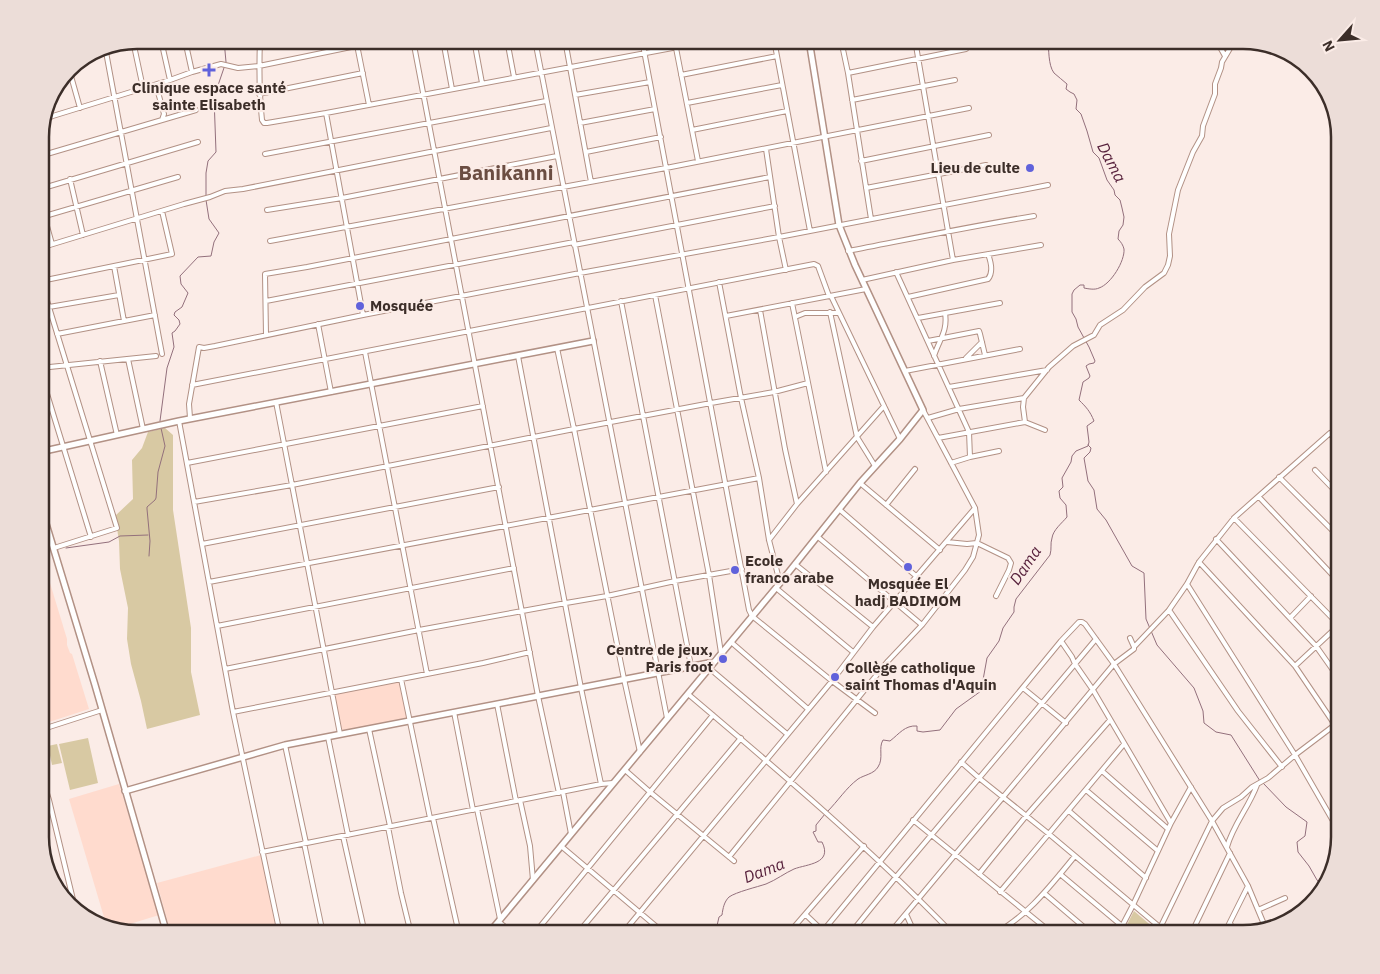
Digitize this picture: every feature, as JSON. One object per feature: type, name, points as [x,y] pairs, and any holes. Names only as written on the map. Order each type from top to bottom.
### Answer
[{"type":"street","points":[[135,49],[143,88]]},
{"type":"street","points":[[163,49],[170,80]]},
{"type":"street","points":[[187,49],[192,72]]},
{"type":"street","points":[[259,49],[259,94],[264,123],[326,114],[482,83],[671,49]]},
{"type":"street","points":[[51,117],[221,64],[238,68],[258,66],[328,49]]},
{"type":"street","points":[[358,49],[369,105]]},
{"type":"street","points":[[415,49],[538,696],[571,834]]},
{"type":"street","points":[[445,49],[452,89]]},
{"type":"street","points":[[476,49],[482,83]]},
{"type":"street","points":[[509,49],[514,77]]},
{"type":"street","points":[[536,49],[667,718]]},
{"type":"street","points":[[567,49],[591,182]]},
{"type":"street","points":[[644,49],[749,610],[752,616],[832,681],[875,713]]},
{"type":"street","points":[[676,49],[698,162]]},
{"type":"street","points":[[776,49],[810,231]]},
{"type":"street","points":[[729,856],[888,662],[922,626],[965,570],[973,557],[979,536],[975,508],[923,410],[848,251],[839,225],[810,49]]},
{"type":"street","points":[[843,49],[871,219]]},
{"type":"street","points":[[916,49],[953,260]]},
{"type":"street","points":[[848,73],[966,49]]},
{"type":"street","points":[[1221,49],[1225,56]]},
{"type":"street","points":[[1025,422],[1024,398],[1047,370],[1073,346],[1094,335],[1100,325],[1123,310],[1145,287],[1164,273],[1168,266],[1170,256],[1169,234],[1178,190],[1193,152],[1202,136],[1203,126],[1215,94],[1215,84],[1229,49]]},
{"type":"street","points":[[106,54],[162,354]]},
{"type":"street","points":[[681,74],[777,56]]},
{"type":"street","points":[[259,94],[363,73]]},
{"type":"street","points":[[71,77],[80,108]]},
{"type":"street","points":[[852,100],[955,80]]},
{"type":"street","points":[[575,95],[650,82]]},
{"type":"street","points":[[156,85],[164,114],[162,120]]},
{"type":"street","points":[[687,103],[782,85]]},
{"type":"street","points":[[266,154],[546,102]]},
{"type":"street","points":[[270,241],[794,144],[969,108]]},
{"type":"street","points":[[580,123],[655,109]]},
{"type":"street","points":[[49,153],[196,110]]},
{"type":"street","points":[[692,130],[787,111]]},
{"type":"street","points":[[326,114],[363,316]]},
{"type":"street","points":[[49,245],[225,191],[551,128]]},
{"type":"street","points":[[861,161],[989,135]]},
{"type":"street","points":[[586,152],[661,137]]},
{"type":"street","points":[[49,186],[198,142]]},
{"type":"street","points":[[766,149],[786,270]]},
{"type":"street","points":[[267,210],[342,198],[557,156]]},
{"type":"street","points":[[866,188],[986,166]]},
{"type":"street","points":[[49,215],[178,177]]},
{"type":"street","points":[[266,335],[265,274],[770,177]]},
{"type":"street","points":[[70,179],[83,235]]},
{"type":"street","points":[[190,418],[189,404],[199,347],[204,348],[318,324],[1048,185]]},
{"type":"street","points":[[266,301],[455,264],[775,206]]},
{"type":"street","points":[[49,278],[172,254],[162,211]]},
{"type":"street","points":[[848,251],[1034,216]]},
{"type":"street","points":[[49,232],[52,244]]},
{"type":"street","points":[[862,280],[953,260],[1041,244]]},
{"type":"street","points":[[908,297],[988,279],[991,269],[988,254]]},
{"type":"street","points":[[192,385],[816,264],[900,439]]},
{"type":"street","points":[[114,266],[124,321]]},
{"type":"street","points":[[896,272],[969,432],[970,457]]},
{"type":"street","points":[[719,282],[740,398],[759,478],[768,540],[778,585],[853,652]]},
{"type":"street","points":[[726,316],[866,289]]},
{"type":"street","points":[[54,548],[117,528],[49,307],[119,294]]},
{"type":"street","points":[[655,295],[693,490],[722,654]]},
{"type":"street","points":[[621,301],[691,666]]},
{"type":"street","points":[[792,303],[826,472]]},
{"type":"street","points":[[918,318],[1000,303]]},
{"type":"street","points":[[760,310],[774,392],[797,504]]},
{"type":"street","points":[[830,312],[856,438],[875,466]]},
{"type":"street","points":[[795,317],[805,313],[838,312]]},
{"type":"street","points":[[934,356],[938,343],[942,338],[946,320],[945,313]]},
{"type":"street","points":[[57,334],[155,315]]},
{"type":"street","points":[[318,324],[331,392]]},
{"type":"street","points":[[928,341],[978,332],[985,355]]},
{"type":"street","points":[[49,450],[190,418],[593,341]]},
{"type":"street","points":[[965,359],[982,342]]},
{"type":"street","points":[[557,348],[640,752]]},
{"type":"street","points":[[905,371],[1020,349]]},
{"type":"street","points":[[365,352],[427,674]]},
{"type":"street","points":[[49,368],[156,356]]},
{"type":"street","points":[[518,356],[601,784]]},
{"type":"street","points":[[128,358],[142,429]]},
{"type":"street","points":[[100,362],[117,435]]},
{"type":"street","points":[[949,387],[1047,370]]},
{"type":"street","points":[[194,502],[292,485],[609,422],[774,392],[808,383]]},
{"type":"street","points":[[928,418],[959,409],[1024,398]]},
{"type":"street","points":[[49,400],[91,537]]},
{"type":"street","points":[[276,402],[340,734]]},
{"type":"street","points":[[187,463],[483,406]]},
{"type":"street","points":[[768,540],[797,504],[884,406]]},
{"type":"street","points":[[495,925],[722,654],[860,483],[900,439],[923,410]]},
{"type":"street","points":[[179,421],[233,712],[278,925]]},
{"type":"street","points":[[938,438],[1025,422],[1045,430]]},
{"type":"street","points":[[897,925],[1114,664],[1131,652],[1134,646],[1169,610],[1199,562],[1234,518],[1279,477],[1331,434]]},
{"type":"street","points":[[951,463],[1000,451]]},
{"type":"street","points":[[886,505],[915,469]]},
{"type":"street","points":[[1315,470],[1331,487]]},
{"type":"street","points":[[1279,477],[1331,529]]},
{"type":"street","points":[[209,582],[759,478]]},
{"type":"street","points":[[860,483],[940,550]]},
{"type":"street","points":[[202,544],[498,486]]},
{"type":"street","points":[[1259,497],[1331,573]]},
{"type":"street","points":[[629,925],[832,681],[873,627],[975,508]]},
{"type":"street","points":[[840,510],[916,576]]},
{"type":"street","points":[[1234,518],[1331,616]]},
{"type":"street","points":[[49,532],[164,925]]},
{"type":"street","points":[[818,537],[922,626]]},
{"type":"street","points":[[1216,539],[1316,646],[1331,667]]},
{"type":"street","points":[[947,542],[978,543],[1008,558],[1011,564],[996,596]]},
{"type":"street","points":[[1199,562],[1295,666],[1331,719]]},
{"type":"street","points":[[795,563],[873,627]]},
{"type":"street","points":[[217,626],[514,568]]},
{"type":"street","points":[[225,669],[742,569]]},
{"type":"street","points":[[1187,584],[1295,755],[1331,817]]},
{"type":"street","points":[[1290,618],[1311,596]]},
{"type":"street","points":[[1169,610],[1238,711],[1282,767]]},
{"type":"street","points":[[829,925],[879,861],[1079,622],[1085,624],[1114,664],[1212,821],[1248,886],[1263,923]]},
{"type":"street","points":[[1295,666],[1331,633]]},
{"type":"street","points":[[1130,638],[1134,646]]},
{"type":"street","points":[[857,925],[1096,639]]},
{"type":"street","points":[[1062,641],[1140,768],[1171,823]]},
{"type":"street","points":[[731,642],[808,709]]},
{"type":"street","points":[[233,712],[530,652]]},
{"type":"street","points":[[125,790],[286,745],[714,662]]},
{"type":"street","points":[[710,668],[787,734]]},
{"type":"street","points":[[401,679],[431,818],[457,925]]},
{"type":"street","points":[[1023,688],[1066,723]]},
{"type":"street","points":[[688,694],[864,846],[944,925]]},
{"type":"street","points":[[497,704],[518,801],[530,846],[534,880]]},
{"type":"street","points":[[49,727],[102,710]]},
{"type":"street","points":[[454,712],[499,920],[504,925]]},
{"type":"street","points":[[541,925],[713,715]]},
{"type":"street","points":[[979,874],[1026,816],[1110,720]]},
{"type":"street","points":[[1161,925],[1212,821],[1223,808],[1268,778],[1331,728]]},
{"type":"street","points":[[369,729],[409,925]]},
{"type":"street","points":[[328,737],[363,925]]},
{"type":"street","points":[[585,925],[741,738]]},
{"type":"street","points":[[1000,892],[1124,744]]},
{"type":"street","points":[[286,745],[321,925]]},
{"type":"street","points":[[961,762],[1156,925]]},
{"type":"street","points":[[625,770],[734,861]]},
{"type":"street","points":[[1102,771],[1168,829]]},
{"type":"street","points":[[262,852],[601,784],[614,783]]},
{"type":"street","points":[[1227,847],[1232,833],[1252,799],[1257,785]]},
{"type":"street","points":[[1123,925],[1190,787]]},
{"type":"street","points":[[1086,790],[1158,851]]},
{"type":"street","points":[[49,800],[73,898]]},
{"type":"street","points":[[1069,811],[1146,878]]},
{"type":"street","points":[[913,820],[1042,925]]},
{"type":"street","points":[[562,846],[654,925]]},
{"type":"street","points":[[797,925],[864,846]]},
{"type":"street","points":[[1195,925],[1230,853]]},
{"type":"street","points":[[1010,925],[1044,893],[1075,856]]},
{"type":"street","points":[[1060,874],[1121,925]]},
{"type":"street","points":[[1230,923],[1248,886]]},
{"type":"street","points":[[1044,893],[1081,925]]},
{"type":"street","points":[[1258,910],[1285,898]]},
{"type":"street","points":[[906,914],[911,925]]},
{"type":"street","points":[[806,915],[817,925]]},
{"type":"shaded area","points":[[165,428],[173,435],[173,510],[191,628],[191,672],[200,715],[147,729],[131,664],[127,639],[128,608],[120,569],[119,541],[115,516],[133,499],[132,460],[142,448],[148,432]]},
{"type":"shaded area","points":[[49,580],[67,639],[67,645],[72,654],[89,709],[49,722]]},
{"type":"shaded area","points":[[400,681],[407,720],[342,732],[334,693]]},
{"type":"shaded area","points":[[88,738],[98,783],[70,790],[59,744]]},
{"type":"shaded area","points":[[57,744],[62,763],[52,765],[49,746]]},
{"type":"shaded area","points":[[119,784],[159,915],[127,925],[105,919],[69,799]]},
{"type":"shaded area","points":[[261,855],[275,925],[169,925],[157,883]]},
{"type":"shaded area","points":[[1134,911],[1150,925],[1127,925]]},
{"type":"waterway","points":[[206,196],[208,161],[216,152],[214,97],[226,62],[225,49]]},
{"type":"waterway","name":"Dama","points":[[827,812],[858,779],[871,773],[880,764],[883,740],[890,741],[902,730],[913,726],[917,726],[917,731],[923,732],[940,730],[956,709],[981,691],[987,658],[999,641],[1003,628],[1014,612],[1016,599],[1050,555],[1053,535],[1067,517],[1066,505],[1060,498],[1059,491],[1063,487],[1062,478],[1076,451],[1088,446],[1087,426],[1094,421],[1088,409],[1079,400],[1083,382],[1090,376],[1086,366],[1095,361],[1072,312],[1072,294],[1080,285],[1084,285],[1084,288],[1088,289],[1104,286],[1116,272],[1124,254],[1123,246],[1118,239],[1124,217],[1120,200],[1107,180],[1099,158],[1093,152],[1081,114],[1076,109],[1077,100],[1074,94],[1066,89],[1067,84],[1052,70],[1049,49]]},
{"type":"waterway","points":[[160,421],[167,368],[174,347],[172,333],[180,324],[174,315],[182,307],[188,293],[181,284],[180,276],[198,257],[211,256],[214,242],[219,233],[209,219],[206,200]]},
{"type":"waterway","points":[[149,556],[150,541],[147,507],[156,498],[158,472],[165,446],[161,428]]},
{"type":"waterway","points":[[1088,445],[1091,448],[1090,452],[1084,458],[1088,481],[1094,490],[1097,509],[1106,520],[1132,566],[1144,573],[1146,619],[1157,645],[1194,688],[1203,711],[1204,723],[1216,732],[1231,735],[1260,781]]},
{"type":"waterway","points":[[66,548],[109,542],[120,536],[148,535]]},
{"type":"waterway","points":[[1263,783],[1286,807],[1307,822],[1305,836],[1297,842],[1298,852],[1319,882]]},
{"type":"waterway","name":"Dama","points":[[717,925],[725,903],[732,895],[766,884],[794,869],[821,859],[824,855],[822,842],[818,842],[813,832],[816,831],[816,825],[825,814]]},
{"type":"place","name":"Clinique espace santé sainte Elisabeth","points":[[209,70]]},
{"type":"place","name":"Lieu de culte","points":[[1030,168]]},
{"type":"place","name":"Mosquée","points":[[360,306]]},
{"type":"place","name":"Mosquée El hadj BADIMOM","points":[[908,567]]},
{"type":"place","name":"Ecole franco arabe","points":[[735,570]]},
{"type":"place","name":"Centre de jeux, Paris foot","points":[[723,659]]},
{"type":"place","name":"Collège catholique saint Thomas d'Aquin","points":[[835,677]]},
{"type":"district","name":"Banikanni","points":[[506,173]]}]
